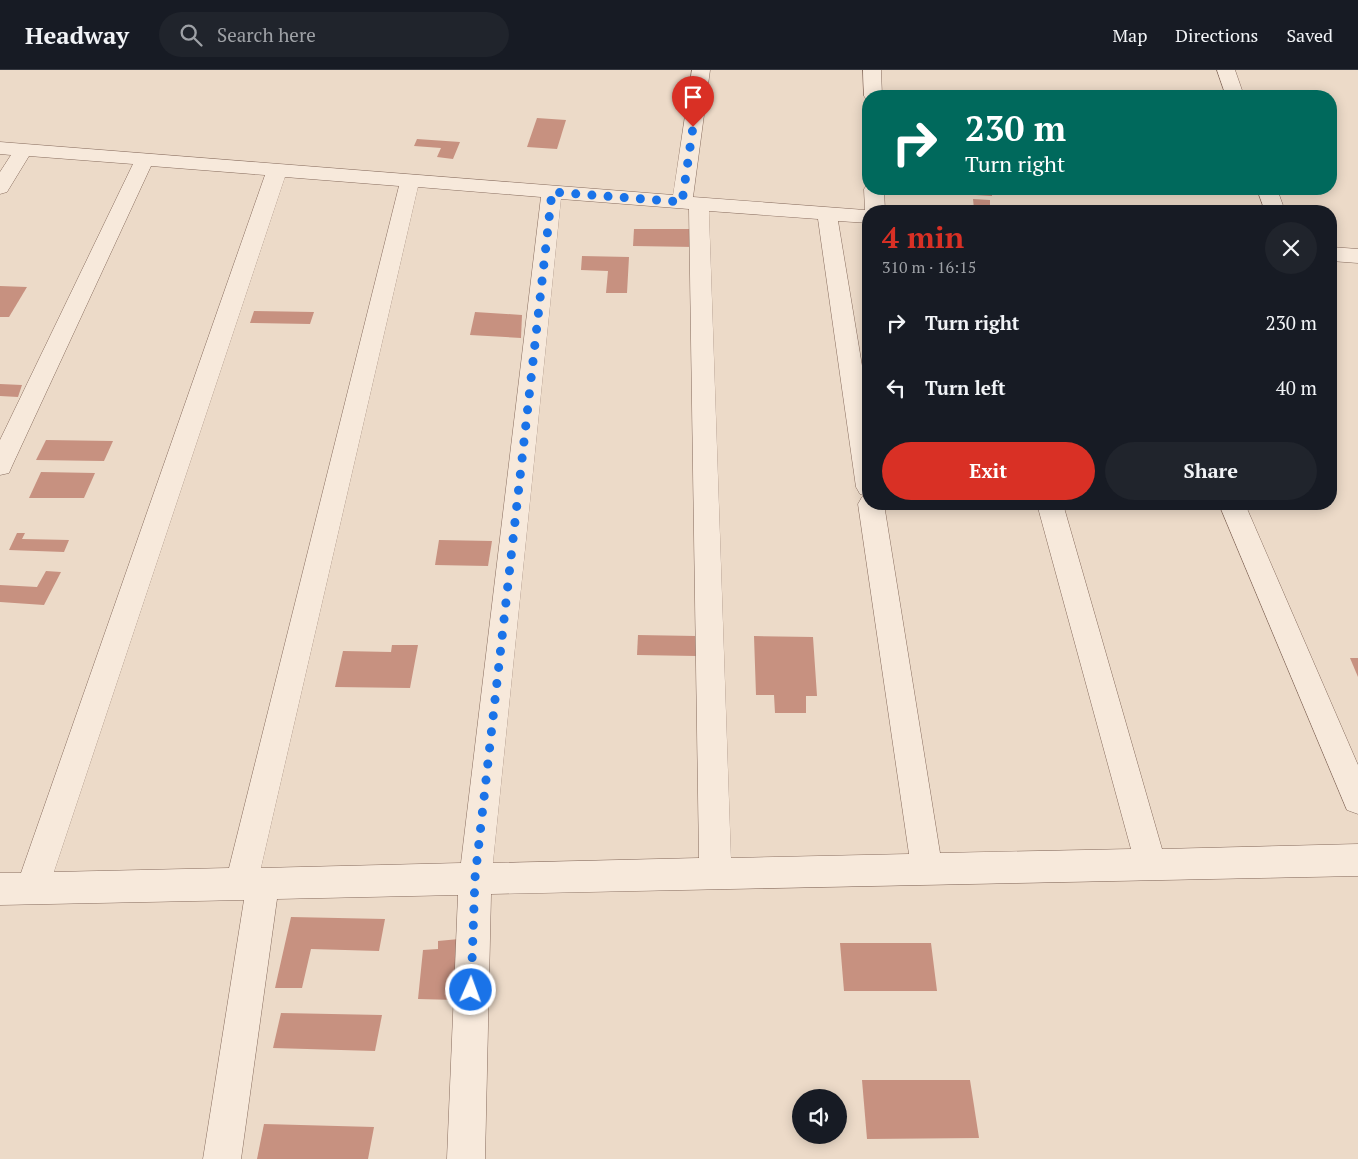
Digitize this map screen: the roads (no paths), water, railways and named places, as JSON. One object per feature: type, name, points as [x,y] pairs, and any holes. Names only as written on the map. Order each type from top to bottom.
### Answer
[{"type":"street","points":[[701,70],[690,203],[716,873]]},
{"type":"street","points":[[872,70],[873,90]]},
{"type":"street","points":[[1226,70],[1233,90]]},
{"type":"street","points":[[0,148],[862,216]]},
{"type":"street","points":[[0,188],[24,149]]},
{"type":"street","points":[[0,466],[145,159]]},
{"type":"street","points":[[32,888],[277,170]]},
{"type":"street","points":[[222,1159],[252,884],[410,180]]},
{"type":"street","points":[[466,1159],[475,878],[552,192]]},
{"type":"street","points":[[828,214],[862,440]]},
{"type":"street","points":[[1337,254],[1358,256]]},
{"type":"street","points":[[872,510],[926,869]]},
{"type":"street","points":[[1052,510],[1151,864]]},
{"type":"street","points":[[1235,510],[1358,800]]},
{"type":"street","points":[[0,889],[1358,860]]}]
